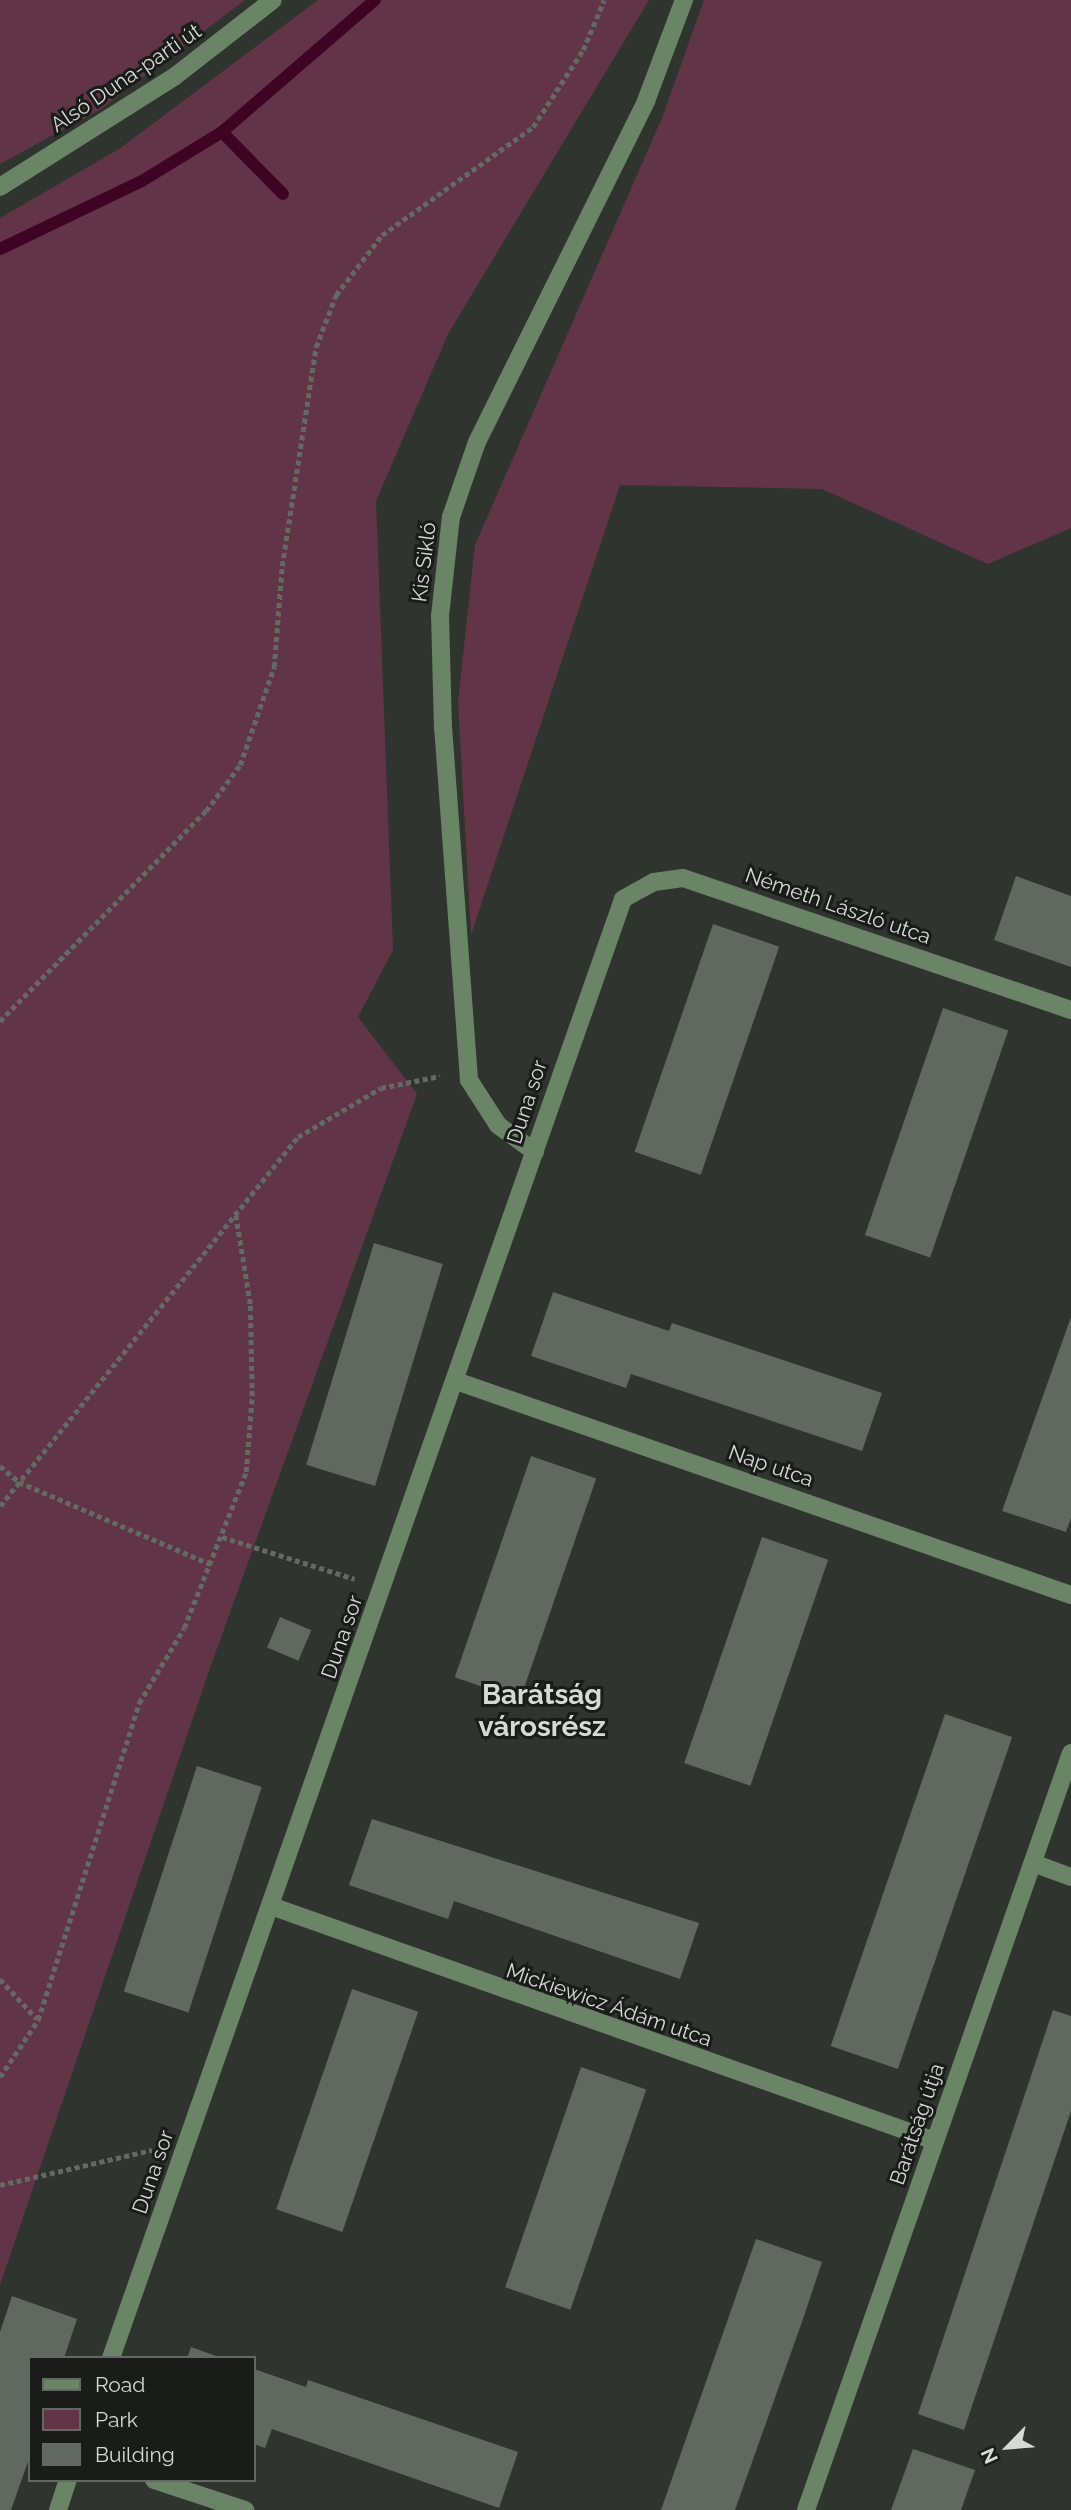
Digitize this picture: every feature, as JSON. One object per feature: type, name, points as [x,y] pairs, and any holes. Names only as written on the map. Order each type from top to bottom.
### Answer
[{"type":"street","name":"Alsó Duna-parti út","points":[[0,187],[174,77],[273,0]]},
{"type":"street","name":"Kis Sikló","points":[[534,1152],[498,1125],[469,1080],[443,729],[440,616],[451,517],[477,442],[646,101],[684,0]]},
{"type":"street","name":"Németh László utca","points":[[609,929],[623,899],[654,882],[683,878],[1071,1010]]},
{"type":"street","name":"Duna sor","points":[[112,2356],[456,1381],[609,929]]},
{"type":"street","name":"Nap utca","points":[[456,1381],[1071,1595]]},
{"type":"street","name":"Barátság útja","points":[[806,2510],[1071,1753]]},
{"type":"street","points":[[1033,1863],[1071,1877]]},
{"type":"street","name":"Mickiewicz Ádám utca","points":[[271,1906],[935,2141]]},
{"type":"street","points":[[58,2510],[67,2482]]},
{"type":"street","points":[[161,2482],[245,2510]]},
{"type":"path","points":[[0,1021],[206,811],[240,765],[274,667],[282,566],[316,347],[336,295],[382,235],[533,127],[583,50],[604,0]]},
{"type":"path","points":[[0,1506],[235,1211],[298,1137],[344,1104],[414,1076],[469,1080]]},
{"type":"path","points":[[0,2077],[38,2020],[139,1703],[184,1628],[246,1472],[253,1396],[250,1304],[235,1211]]},
{"type":"path","points":[[0,1466],[19,1482],[210,1564]]},
{"type":"path","points":[[222,1537],[359,1581]]},
{"type":"path","points":[[0,1979],[38,2020]]},
{"type":"path","points":[[0,2185],[163,2148]]},
{"type":"green space","points":[[0,0],[245,0],[101,109],[0,164]]},
{"type":"green space","points":[[318,0],[649,0],[448,334],[376,501],[393,950],[358,1017],[417,1094],[210,1668],[0,2285],[0,218],[119,149]]},
{"type":"green space","points":[[704,0],[1071,0],[1071,528],[988,564],[822,489],[620,485],[471,935],[458,702],[475,545],[662,118]]},
{"type":"building","points":[[1016,876],[1071,896],[1071,967],[994,940]]},
{"type":"building","points":[[713,924],[779,947],[701,1175],[635,1152]]},
{"type":"building","points":[[943,1008],[1008,1030],[930,1257],[865,1235]]},
{"type":"building","points":[[374,1243],[443,1264],[375,1486],[306,1465]]},
{"type":"building","points":[[553,1292],[669,1331],[672,1323],[882,1393],[862,1451],[631,1374],[626,1388],[531,1356]]},
{"type":"building","points":[[1071,1317],[1071,1518],[1066,1532],[1002,1511]]},
{"type":"building","points":[[531,1456],[596,1478],[520,1700],[455,1677]]},
{"type":"building","points":[[762,1537],[828,1560],[750,1786],[684,1763]]},
{"type":"building","points":[[280,1617],[311,1630],[298,1661],[267,1647]]},
{"type":"building","points":[[945,1714],[1012,1737],[898,2069],[831,2046]]},
{"type":"building","points":[[197,1766],[262,1787],[188,2012],[124,1991]]},
{"type":"building","points":[[372,1819],[699,1923],[680,1979],[454,1901],[448,1919],[349,1885]]},
{"type":"building","points":[[352,1989],[418,2012],[342,2232],[276,2209]]},
{"type":"building","points":[[1053,2010],[1071,2016],[1071,2111],[964,2430],[918,2414]]},
{"type":"building","points":[[581,2067],[646,2089],[570,2310],[505,2287]]},
{"type":"building","points":[[756,2239],[822,2262],[803,2319],[735,2510],[661,2510]]},
{"type":"building","points":[[12,2296],[77,2319],[65,2356],[28,2356],[28,2462],[11,2510],[0,2510],[0,2332]]},
{"type":"building","points":[[191,2347],[216,2356],[188,2356]]},
{"type":"building","points":[[256,2370],[306,2387],[308,2380],[518,2452],[499,2508],[272,2429],[265,2448],[256,2445]]},
{"type":"building","points":[[913,2449],[975,2470],[961,2510],[891,2510]]},
{"type":"waterway","points":[[0,249],[142,181],[222,132],[375,0]]},
{"type":"waterway","points":[[222,132],[283,194]]},
{"type":"district","name":"Barátság városrész","points":[[542,1711]]}]
